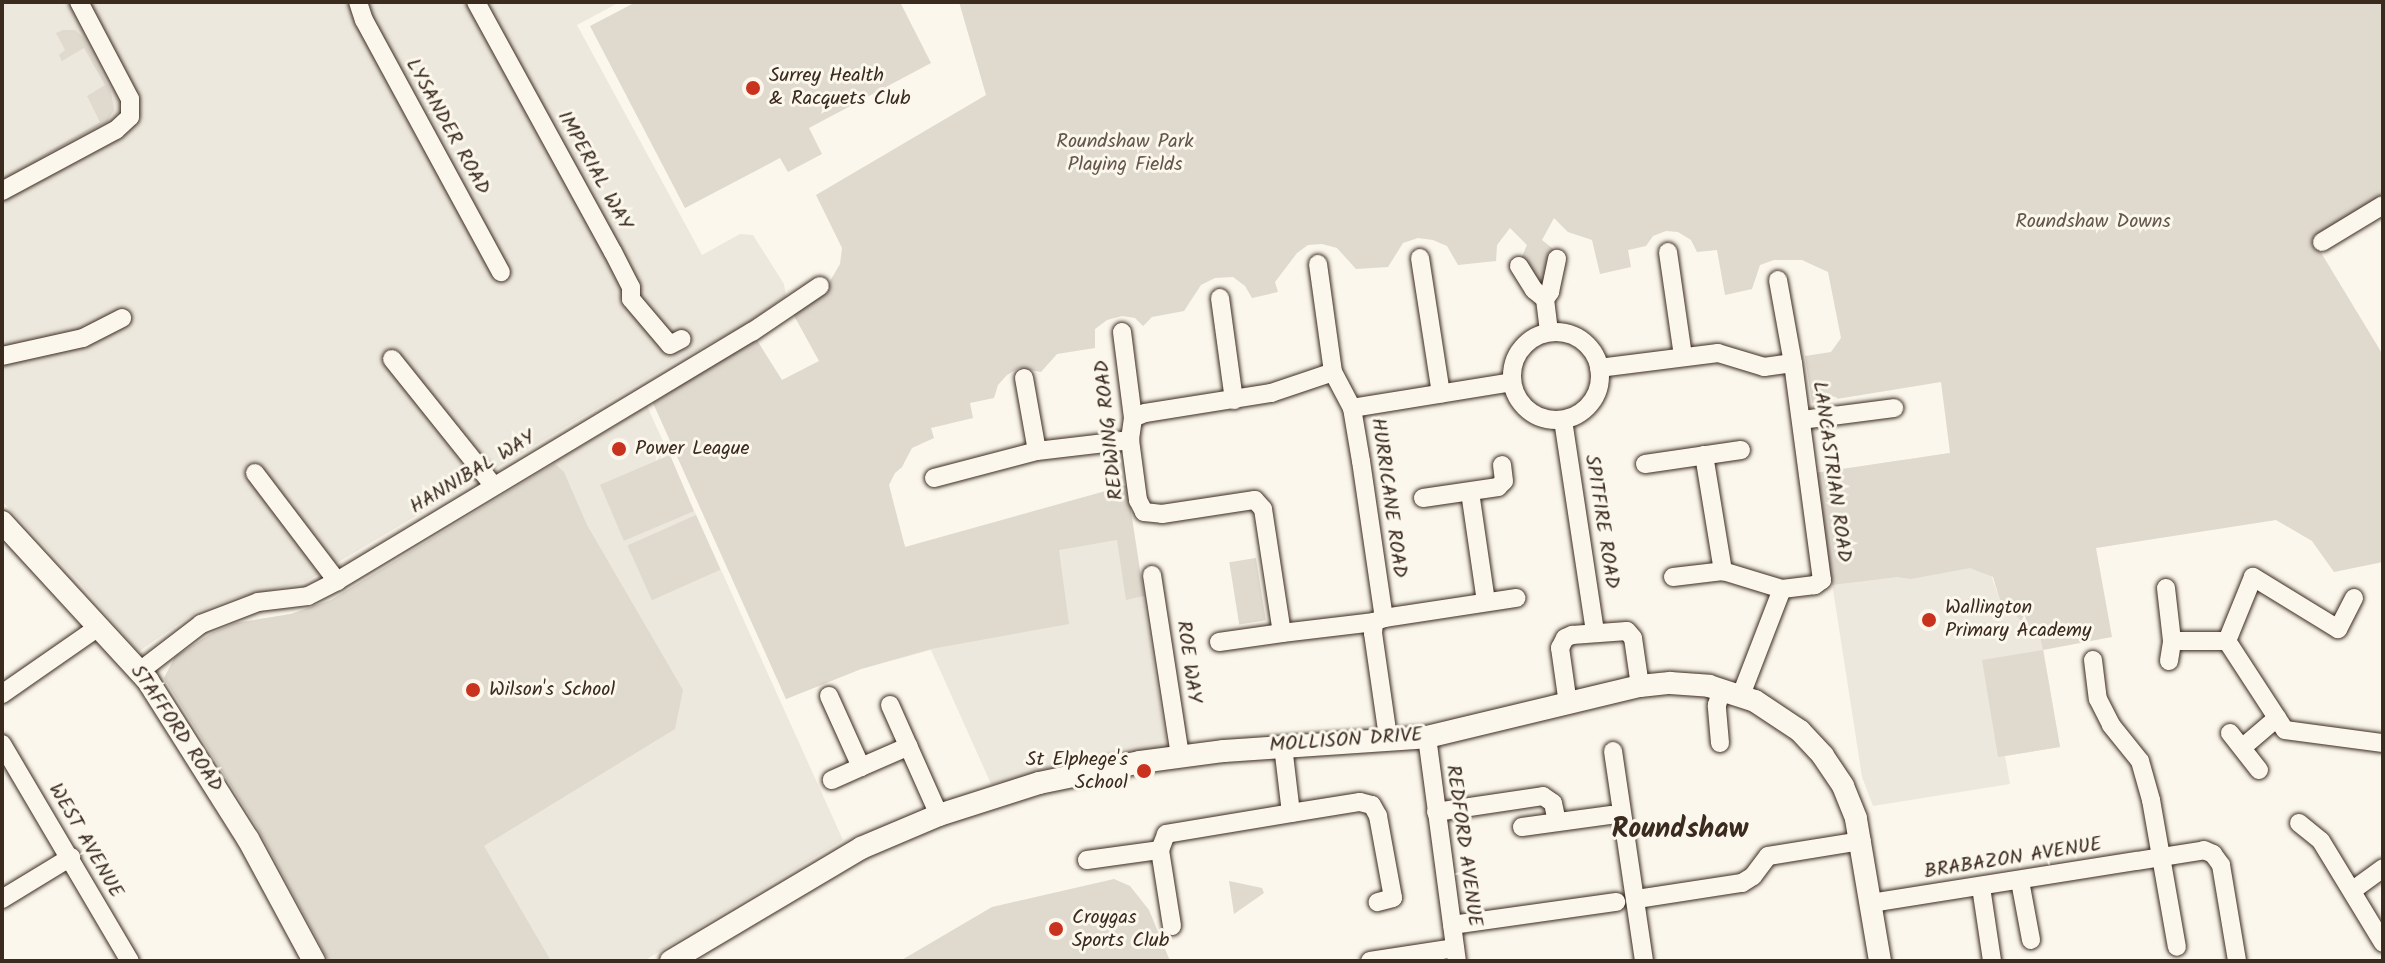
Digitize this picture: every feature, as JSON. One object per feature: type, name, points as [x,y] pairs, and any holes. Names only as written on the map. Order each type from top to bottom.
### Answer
[{"type":"main road","name":"STAFFORD ROAD","points":[[2,522],[140,671],[248,839],[314,961]]},
{"type":"main road","name":"MOLLISON DRIVE","points":[[671,961],[875,842],[939,815],[1039,783],[1180,756],[1388,737],[1427,737],[1640,686],[1683,683],[1731,692],[1787,720],[1823,756],[1850,802],[1862,841],[1880,961]]},
{"type":"street","points":[[2,191],[116,130],[130,117],[130,99],[79,2]]},
{"type":"street","name":"LYSANDER ROAD","points":[[358,2],[364,20],[501,272]]},
{"type":"street","name":"IMPERIAL WAY","points":[[476,2],[613,252],[631,287],[631,299],[670,345],[682,339]]},
{"type":"street","points":[[2322,242],[2383,205]]},
{"type":"street","points":[[1668,252],[1683,356]]},
{"type":"street","points":[[1420,258],[1441,393]]},
{"type":"street","points":[[1549,332],[1545,299],[1550,292],[1557,259]]},
{"type":"street","name":"HURRICANE ROAD","points":[[1318,264],[1333,372],[1352,408],[1379,620],[1373,633],[1388,737]]},
{"type":"street","points":[[1519,266],[1534,290],[1545,299]]},
{"type":"street","points":[[1778,280],[1793,363]]},
{"type":"street","name":"HANNIBAL WAY","points":[[140,671],[201,624],[258,602],[308,596],[337,581],[752,332],[820,286]]},
{"type":"street","points":[[1220,298],[1234,400]]},
{"type":"street","points":[[2,356],[83,338],[122,318]]},
{"type":"street","name":"REDWING ROAD","points":[[1122,332],[1133,418],[1130,440],[1138,500],[1144,512],[1154,515],[1255,500],[1259,503],[1263,509],[1282,633]]},
{"type":"street","points":[[1549,332],[1579,338],[1588,346],[1599,368],[1596,395],[1587,407],[1563,420],[1537,416],[1525,408],[1512,382],[1515,358],[1523,345],[1549,332]]},
{"type":"street","name":"LANCASTRIAN ROAD","points":[[1599,368],[1718,353],[1764,367],[1793,363],[1822,580],[1815,585],[1782,589]]},
{"type":"street","points":[[392,359],[493,485]]},
{"type":"street","points":[[1133,418],[1145,413],[1271,393],[1333,372]]},
{"type":"street","points":[[1024,378],[1037,451]]},
{"type":"street","points":[[1352,408],[1512,382]]},
{"type":"street","points":[[1802,420],[1894,408]]},
{"type":"street","name":"SPITFIRE ROAD","points":[[1563,420],[1595,632]]},
{"type":"street","points":[[934,478],[1037,451],[1130,440]]},
{"type":"street","points":[[1645,464],[1741,450]]},
{"type":"street","points":[[1704,455],[1723,571]]},
{"type":"street","points":[[1423,498],[1498,487],[1504,481],[1502,465]]},
{"type":"street","points":[[255,473],[337,581]]},
{"type":"street","points":[[1470,492],[1486,602]]},
{"type":"street","points":[[1673,577],[1723,571],[1782,589],[1731,692],[1717,705],[1720,743]]},
{"type":"street","name":"ROE WAY","points":[[1152,575],[1180,756]]},
{"type":"street","points":[[2227,641],[2253,577],[2338,629],[2354,598]]},
{"type":"street","points":[[2166,588],[2172,641],[2169,661]]},
{"type":"street","points":[[1219,642],[1516,598]]},
{"type":"street","points":[[2,694],[100,626]]},
{"type":"street","points":[[1568,704],[1560,645],[1572,635],[1617,629],[1630,634],[1640,686]]},
{"type":"street","points":[[2172,641],[2227,641]]},
{"type":"street","points":[[2227,641],[2285,730],[2382,741]]},
{"type":"street","points":[[2093,660],[2098,699],[2111,725],[2140,761],[2177,947]]},
{"type":"street","points":[[829,696],[861,767]]},
{"type":"street","points":[[890,705],[939,815]]},
{"type":"street","points":[[2243,747],[2277,718]]},
{"type":"street","points":[[2230,733],[2259,770]]},
{"type":"street","name":"REDFORD AVENUE","points":[[1427,737],[1456,955]]},
{"type":"street","name":"WEST AVENUE","points":[[2,744],[130,961]]},
{"type":"street","points":[[832,780],[909,746]]},
{"type":"street","points":[[1283,746],[1291,813]]},
{"type":"street","points":[[1613,751],[1644,961]]},
{"type":"street","points":[[1436,812],[1543,796],[1553,803],[1557,822]]},
{"type":"street","points":[[1172,926],[1160,850],[1162,838],[1171,832],[1360,802],[1372,805],[1378,816],[1393,898],[1378,902]]},
{"type":"street","points":[[1522,827],[1611,815]]},
{"type":"street","points":[[2299,823],[2321,841],[2383,943]]},
{"type":"street","points":[[1637,899],[1742,883],[1753,876],[1768,856],[1862,841]]},
{"type":"street","points":[[1087,860],[1160,850]]},
{"type":"street","name":"BRABAZON AVENUE","points":[[1871,903],[2204,850],[2213,854],[2221,865],[2237,961]]},
{"type":"street","points":[[2,899],[71,857]]},
{"type":"street","points":[[2353,890],[2383,868]]},
{"type":"street","points":[[2020,881],[2031,940]]},
{"type":"street","points":[[1981,887],[1992,961]]},
{"type":"street","points":[[1452,925],[1616,902]]},
{"type":"street","points":[[1370,961],[1456,955]]},
{"type":"shaded area","points":[[2,2],[620,2],[577,25],[702,255],[740,234],[753,235],[784,284],[786,296],[742,327],[678,360],[305,582],[235,598],[196,612],[138,652],[81,584],[2,501]]},
{"type":"shaded area","name":"Wilson's School","points":[[647,406],[843,840],[644,961],[329,961],[260,832],[164,678],[175,657],[212,633],[236,623],[291,614],[331,600]]},
{"type":"shaded area","name":"Wallington Primary Academy","points":[[1950,453],[2001,604],[2041,636],[2060,747],[2005,756],[2010,784],[1873,806],[1862,777],[1815,473]]},
{"type":"shaded area","points":[[1126,486],[1167,749],[991,784],[931,650],[861,669],[786,699],[736,585],[901,535],[906,548]]},
{"type":"green space","name":"Surrey Health & Racquets Club","points":[[636,2],[900,2],[931,63],[809,128],[822,154],[788,172],[780,158],[685,208],[590,26]]},
{"type":"green space","points":[[959,2],[2383,2],[2383,195],[2314,241],[2383,355],[2383,562],[2334,572],[2312,541],[2276,520],[2096,548],[2112,637],[2043,650],[2040,636],[2001,604],[1993,577],[1970,568],[1911,579],[1897,577],[1832,585],[1815,473],[1950,453],[1941,382],[1812,403],[1805,356],[1831,352],[1841,338],[1828,272],[1802,260],[1774,260],[1760,265],[1752,289],[1725,295],[1717,250],[1697,252],[1691,240],[1678,232],[1666,231],[1653,236],[1646,246],[1628,250],[1631,267],[1600,274],[1592,240],[1568,232],[1554,218],[1542,240],[1557,252],[1541,288],[1520,261],[1527,245],[1510,228],[1497,245],[1496,261],[1458,265],[1447,246],[1418,238],[1403,243],[1388,267],[1356,269],[1337,248],[1322,244],[1308,245],[1297,253],[1275,282],[1278,292],[1252,298],[1245,286],[1233,277],[1215,278],[1201,285],[1184,311],[1152,317],[1143,326],[1135,318],[1122,316],[1107,320],[1095,329],[1095,348],[1057,354],[1041,372],[1019,368],[1007,375],[998,385],[994,398],[970,403],[973,418],[931,428],[934,438],[912,448],[902,467],[895,473],[889,485],[905,547],[1127,485],[1144,596],[1126,600],[1117,540],[1059,550],[1069,624],[931,649],[861,669],[786,699],[653,403],[755,337],[782,380],[819,361],[792,312],[826,288],[840,264],[842,248],[816,195],[986,95]]},
{"type":"green space","points":[[75,30],[84,38],[111,91],[114,110],[107,122],[2,178],[100,122],[87,96],[105,85],[84,48],[62,61],[59,55],[65,50],[56,33]]},
{"type":"green space","points":[[670,455],[694,511],[624,541],[600,485]]},
{"type":"green space","name":"Wilson's School","points":[[555,464],[564,472],[587,525],[683,690],[675,729],[484,846],[551,961],[329,961],[260,832],[164,678],[175,657],[212,633],[236,623],[291,614],[331,600]]},
{"type":"green space","points":[[696,515],[720,570],[652,600],[627,546]]},
{"type":"green space","points":[[1256,558],[1266,620],[1239,624],[1229,562]]},
{"type":"green space","points":[[2043,650],[2060,747],[1998,757],[1982,660]]},
{"type":"green space","name":"Croygas Sports Club","points":[[1114,879],[1130,886],[1149,910],[1170,961],[900,961],[992,907]]},
{"type":"green space","points":[[1229,881],[1262,888],[1264,893],[1234,914]]},
{"type":"place","name":"Surrey Health & Racquets Club","points":[[753,88]]},
{"type":"place","name":"Power League","points":[[619,449]]},
{"type":"place","name":"Wallington Primary Academy","points":[[1929,620]]},
{"type":"place","name":"Wilson's School","points":[[473,690]]},
{"type":"place","name":"St Elphege's School","points":[[1144,771]]},
{"type":"place","name":"Croygas Sports Club","points":[[1056,929]]},
{"type":"district","name":"Roundshaw","points":[[1680,830]]},
{"type":"park label","name":"Roundshaw Park Playing Fields","points":[[1125,154]]},
{"type":"park label","name":"Roundshaw Downs","points":[[2093,222]]}]
